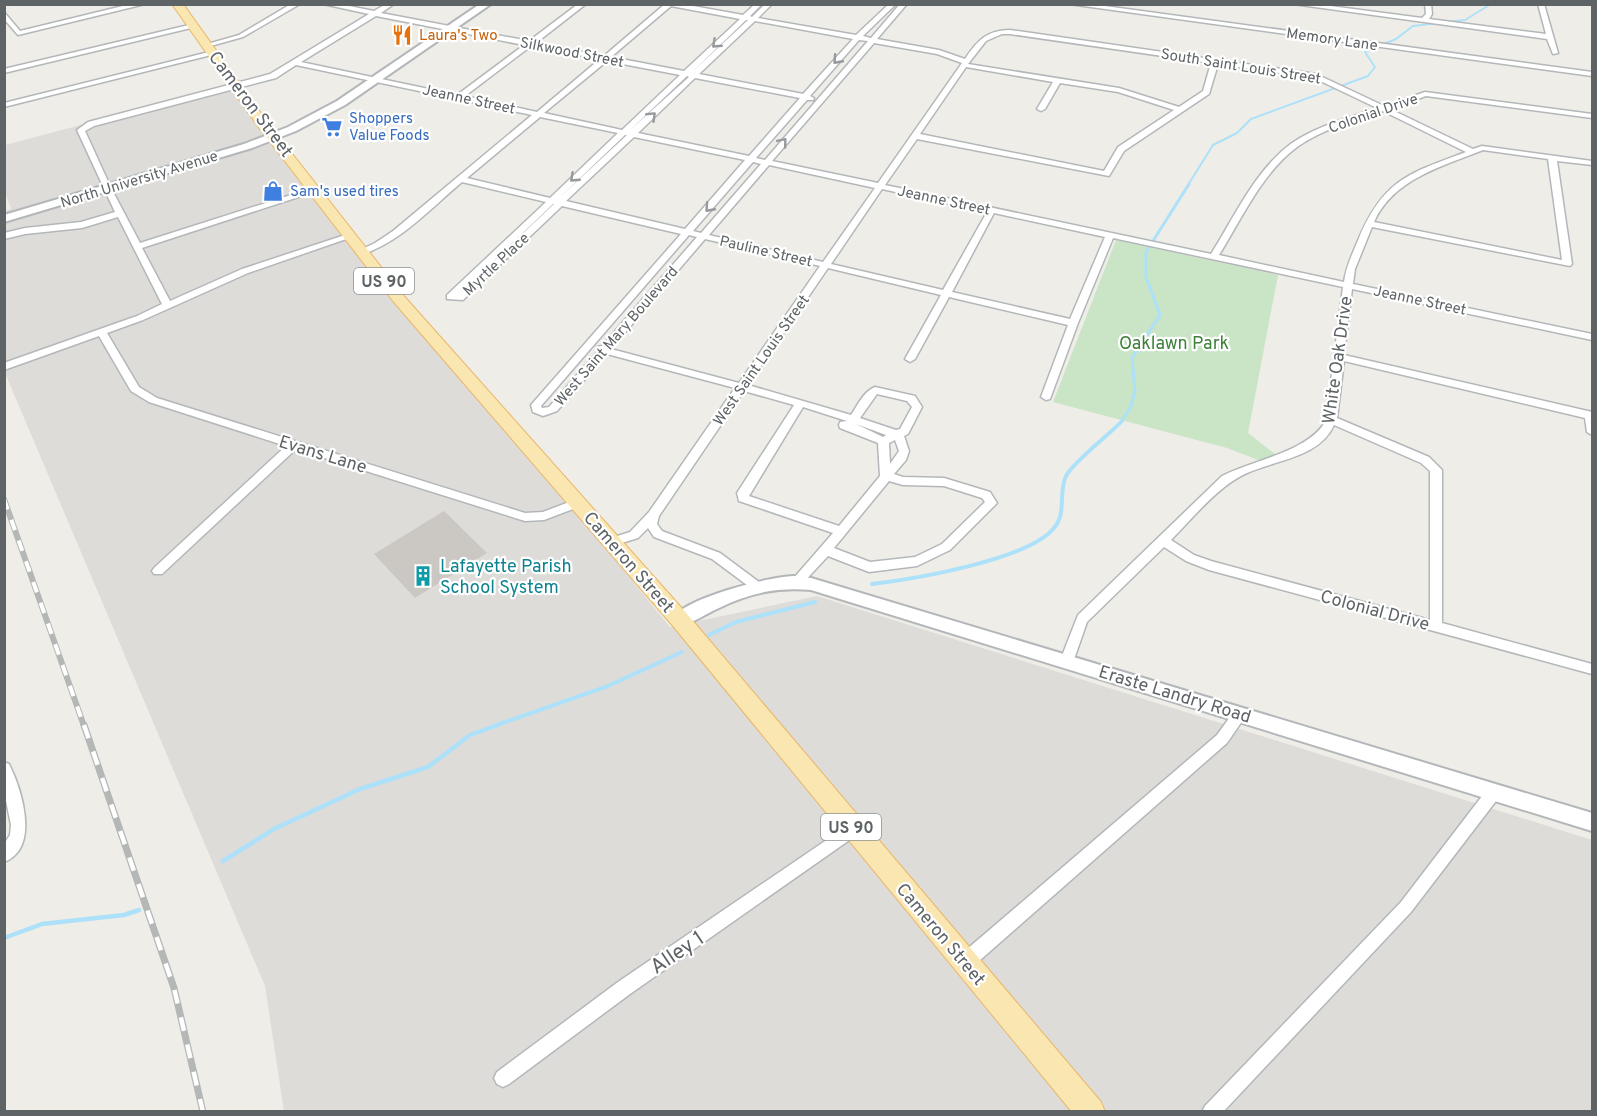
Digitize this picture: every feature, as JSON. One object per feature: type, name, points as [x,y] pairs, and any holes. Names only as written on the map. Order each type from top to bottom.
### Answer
[{"type":"main road","name":"Cameron Street","points":[[177,4],[360,252],[448,358],[680,620],[1091,1112]]},
{"type":"main road","name":"North University Avenue","points":[[4,219],[273,137],[332,108],[487,4]]},
{"type":"main road","name":"Eraste Landry Road","points":[[680,620],[755,585],[796,582],[835,590],[1593,822]]},
{"type":"street","points":[[4,14],[18,33],[142,4]]},
{"type":"street","points":[[4,105],[210,49],[241,36],[297,4]]},
{"type":"street","name":"Silkwood Street","points":[[326,4],[819,100]]},
{"type":"street","points":[[168,306],[107,188],[82,129],[273,76],[391,4]]},
{"type":"street","points":[[459,97],[583,4]]},
{"type":"street","name":"Myrtle Place","points":[[749,19],[759,4]]},
{"type":"street","name":"Myrtle Place","points":[[689,75],[634,134],[460,298],[450,297],[624,132],[749,19],[769,4]]},
{"type":"street","name":"West Saint Mary Boulevard","points":[[893,4],[857,38],[804,97],[752,160],[536,405],[537,410],[543,412],[552,409],[606,350],[904,4]]},
{"type":"street","name":"Memory Lane","points":[[1072,4],[1592,74]]},
{"type":"street","points":[[1296,4],[1341,7],[1424,21],[1550,37]]},
{"type":"street","points":[[1424,21],[1429,14],[1428,4]]},
{"type":"street","points":[[1541,4],[1555,54]]},
{"type":"street","points":[[360,252],[378,245],[396,233],[669,5],[939,52],[965,64],[1132,93],[1181,110]]},
{"type":"street","points":[[4,71],[193,26]]},
{"type":"street","name":"South Saint Louis Street","points":[[995,32],[1316,76],[1471,151]]},
{"type":"street","name":"West Saint Louis Street","points":[[653,515],[965,64],[983,39],[995,32]]},
{"type":"street","points":[[916,136],[1106,174],[1121,150],[1206,92],[1215,61]]},
{"type":"street","name":"Jeanne Street","points":[[296,63],[1593,337]]},
{"type":"street","points":[[1041,109],[1057,81]]},
{"type":"street","name":"Colonial Drive","points":[[1214,257],[1259,181],[1278,159],[1295,145],[1327,128],[1419,96],[1434,94],[1593,116]]},
{"type":"street","name":"White Oak Drive","points":[[1067,661],[1077,627],[1082,619],[1226,479],[1242,470],[1309,446],[1325,434],[1331,420],[1350,269],[1382,200],[1397,185],[1420,172],[1471,151],[1495,149],[1593,163]]},
{"type":"street","points":[[1370,224],[1567,264],[1552,157]]},
{"type":"street","name":"Pauline Street","points":[[460,179],[1073,323]]},
{"type":"street","points":[[138,246],[315,190]]},
{"type":"street","points":[[910,359],[992,210]]},
{"type":"street","points":[[4,236],[25,231],[82,225],[121,213]]},
{"type":"street","points":[[1046,398],[1073,323],[1110,235]]},
{"type":"street","points":[[4,367],[168,306],[245,271],[348,237]]},
{"type":"street","name":"Evans Lane","points":[[101,332],[135,389],[145,397],[294,446],[525,517],[544,516],[577,503]]},
{"type":"street","points":[[588,345],[800,404],[830,420],[852,423],[897,435],[904,443],[904,451],[826,550],[796,582]]},
{"type":"street","points":[[1338,357],[1591,415],[1593,432]]},
{"type":"street","points":[[852,423],[869,395],[875,390],[906,396],[917,404],[916,411],[907,428],[883,441]]},
{"type":"street","points":[[800,404],[743,493],[743,498],[841,531]]},
{"type":"street","points":[[1331,420],[1425,460],[1436,470],[1436,626]]},
{"type":"street","points":[[852,423],[883,441]]},
{"type":"street","points":[[883,441],[886,476]]},
{"type":"street","points":[[158,571],[294,446]]},
{"type":"street","points":[[826,550],[869,567],[917,561],[946,547],[991,503],[987,495],[944,482],[903,481],[886,476]]},
{"type":"street","points":[[612,542],[634,535],[653,515]]},
{"type":"street","points":[[653,515],[651,524],[658,534],[716,556],[755,585]]},
{"type":"street","name":"Colonial Drive","points":[[1163,540],[1190,558],[1209,565],[1593,669]]},
{"type":"street","points":[[965,962],[1222,739],[1240,714]]},
{"type":"street","points":[[4,768],[21,824],[15,842],[4,855]]},
{"type":"street","points":[[1211,1112],[1406,907],[1494,792]]},
{"type":"street","name":"Alley 1","points":[[503,1078],[624,988],[853,829]]},
{"type":"shaded area","points":[[228,86],[670,627],[817,596],[1592,840],[1592,1111],[284,1111],[265,986],[5,373],[4,211],[11,209],[5,192],[5,145]]},
{"type":"green space","name":"Oaklawn Park","points":[[1116,240],[1278,275],[1248,433],[1275,454],[1261,461],[1227,448],[1053,402]]},
{"type":"building","name":"Lafayette Parish School System","points":[[444,511],[487,553],[415,598],[374,554]]},
{"type":"waterway","points":[[1445,22],[1465,20],[1491,4]]},
{"type":"waterway","points":[[1188,185],[1213,145],[1237,133],[1251,119],[1368,76],[1375,67],[1365,52],[1396,39],[1413,26],[1438,23]]},
{"type":"waterway","points":[[1121,422],[1131,406],[1135,391],[1132,358],[1160,315],[1146,277],[1146,252],[1189,184]]},
{"type":"waterway","points":[[872,584],[969,566],[1020,550],[1040,539],[1058,522],[1064,482],[1070,470],[1121,422]]},
{"type":"waterway","points":[[709,635],[736,622],[815,602]]},
{"type":"waterway","points":[[494,726],[608,686],[682,652]]},
{"type":"waterway","points":[[223,861],[274,829],[360,789],[428,767],[470,735],[498,725]]},
{"type":"waterway","points":[[4,938],[42,924],[124,915],[139,910]]},
{"type":"railway","points":[[4,499],[84,726]]},
{"type":"railway","points":[[84,725],[174,988],[203,1112]]},
{"type":"place","name":"Laura's Two","points":[[402,35]]},
{"type":"place","name":"Shoppers Value Foods","points":[[332,127]]},
{"type":"place","name":"Sam's used tires","points":[[273,191]]},
{"type":"place","name":"Lafayette Parish School System","points":[[423,576]]}]
